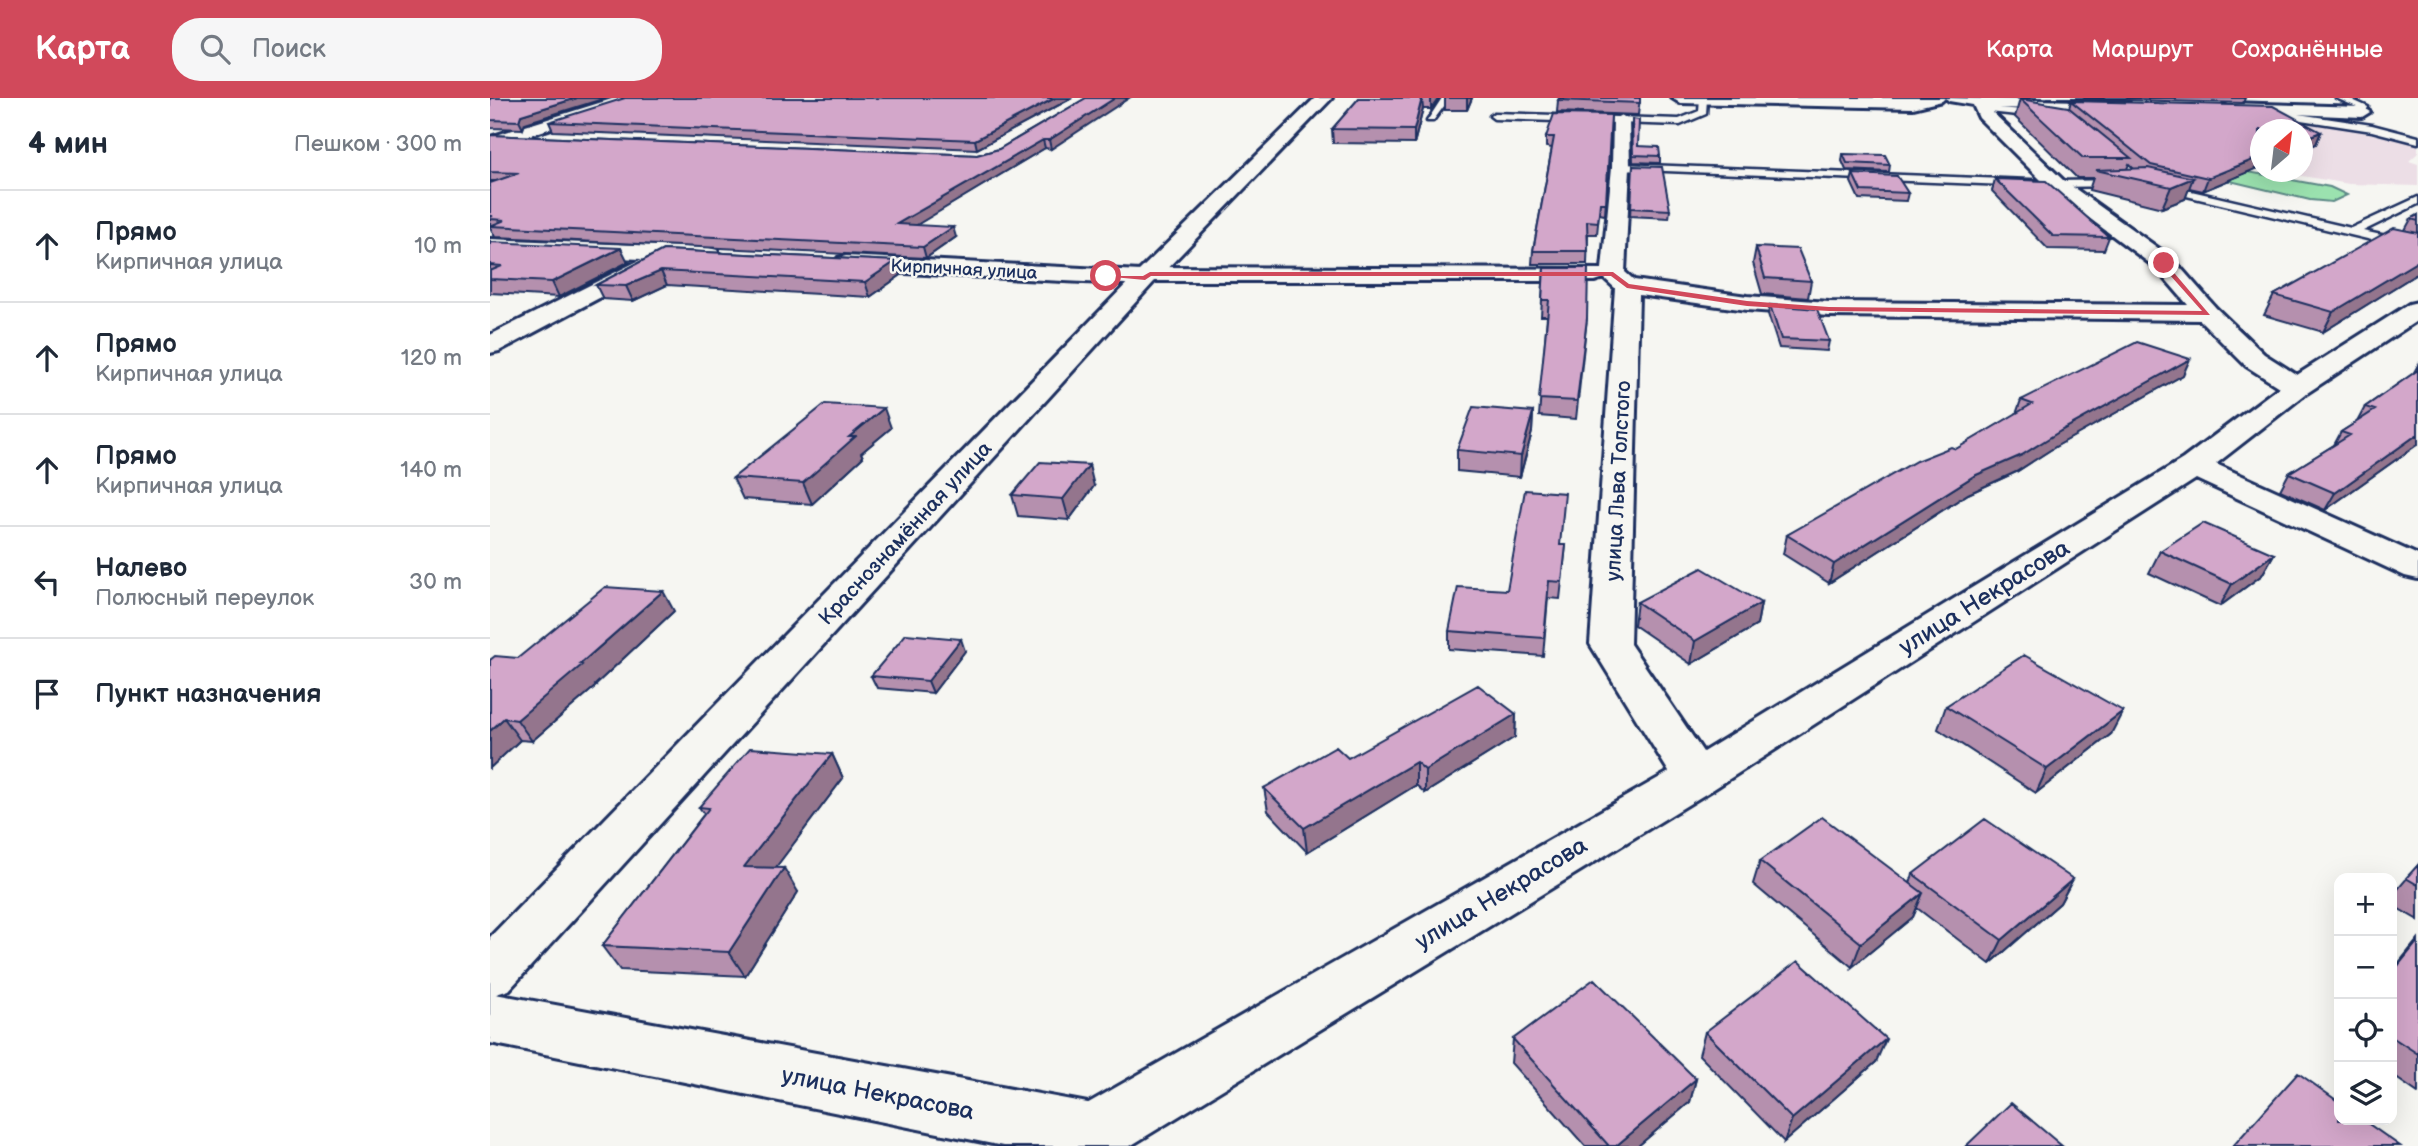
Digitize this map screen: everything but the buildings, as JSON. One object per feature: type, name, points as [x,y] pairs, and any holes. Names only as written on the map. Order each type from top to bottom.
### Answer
[{"type":"street","points":[[490,143],[630,98]]},
{"type":"street","name":"Краснознамённая улица","points":[[490,973],[1147,276],[1324,98]]},
{"type":"street","points":[[1680,98],[1980,105],[2056,113],[2144,106]]},
{"type":"street","points":[[1913,103],[1937,98]]},
{"type":"street","points":[[1954,98],[1980,105],[2056,184],[2164,263],[2207,313],[2255,360],[2297,387]]},
{"type":"street","points":[[2212,108],[2362,112]]},
{"type":"street","points":[[490,136],[565,139]]},
{"type":"street","name":"улица Льва Толстого","points":[[1626,138],[1610,644],[1696,778]]},
{"type":"street","points":[[490,246],[736,257]]},
{"type":"street","points":[[490,345],[668,253]]},
{"type":"street","name":"Кирпичная улица","points":[[818,261],[1147,276],[1620,280],[1747,303],[1829,309],[2207,313]]},
{"type":"street","name":"улица Некрасова","points":[[490,1018],[1095,1140],[1696,778],[2194,466],[2297,387],[2418,309]]},
{"type":"street","points":[[2194,466],[2418,568]]},
{"type":"lane","points":[[1430,120],[1446,98]]},
{"type":"lane","points":[[2340,98],[2364,107],[2362,112]]},
{"type":"lane","points":[[1626,138],[1680,122],[1703,112],[1703,99]]},
{"type":"lane","points":[[2253,109],[2372,128],[2418,140]]},
{"type":"lane","points":[[1494,116],[1626,138],[2056,184],[2129,183]]},
{"type":"lane","points":[[1626,138],[1680,122]]},
{"type":"lane","points":[[2154,186],[2418,247]]},
{"type":"lane","points":[[2353,232],[2418,200]]},
{"type":"shaded area","points":[[2093,116],[2250,121],[2250,166],[2131,144]]},
{"type":"shaded area","points":[[2313,123],[2418,144],[2418,153],[2409,161],[2418,164],[2418,186],[2349,184],[2313,178]]},
{"type":"green space","points":[[2232,169],[2250,172],[2250,182],[2303,182],[2330,187],[2347,195],[2332,202],[2310,200],[2205,175]]},
{"type":"route","points":[[1106,276],[1145,278],[1150,274],[1613,274],[1627,286],[1747,303],[1829,309],[1969,313],[2207,313],[2164,263]]}]
